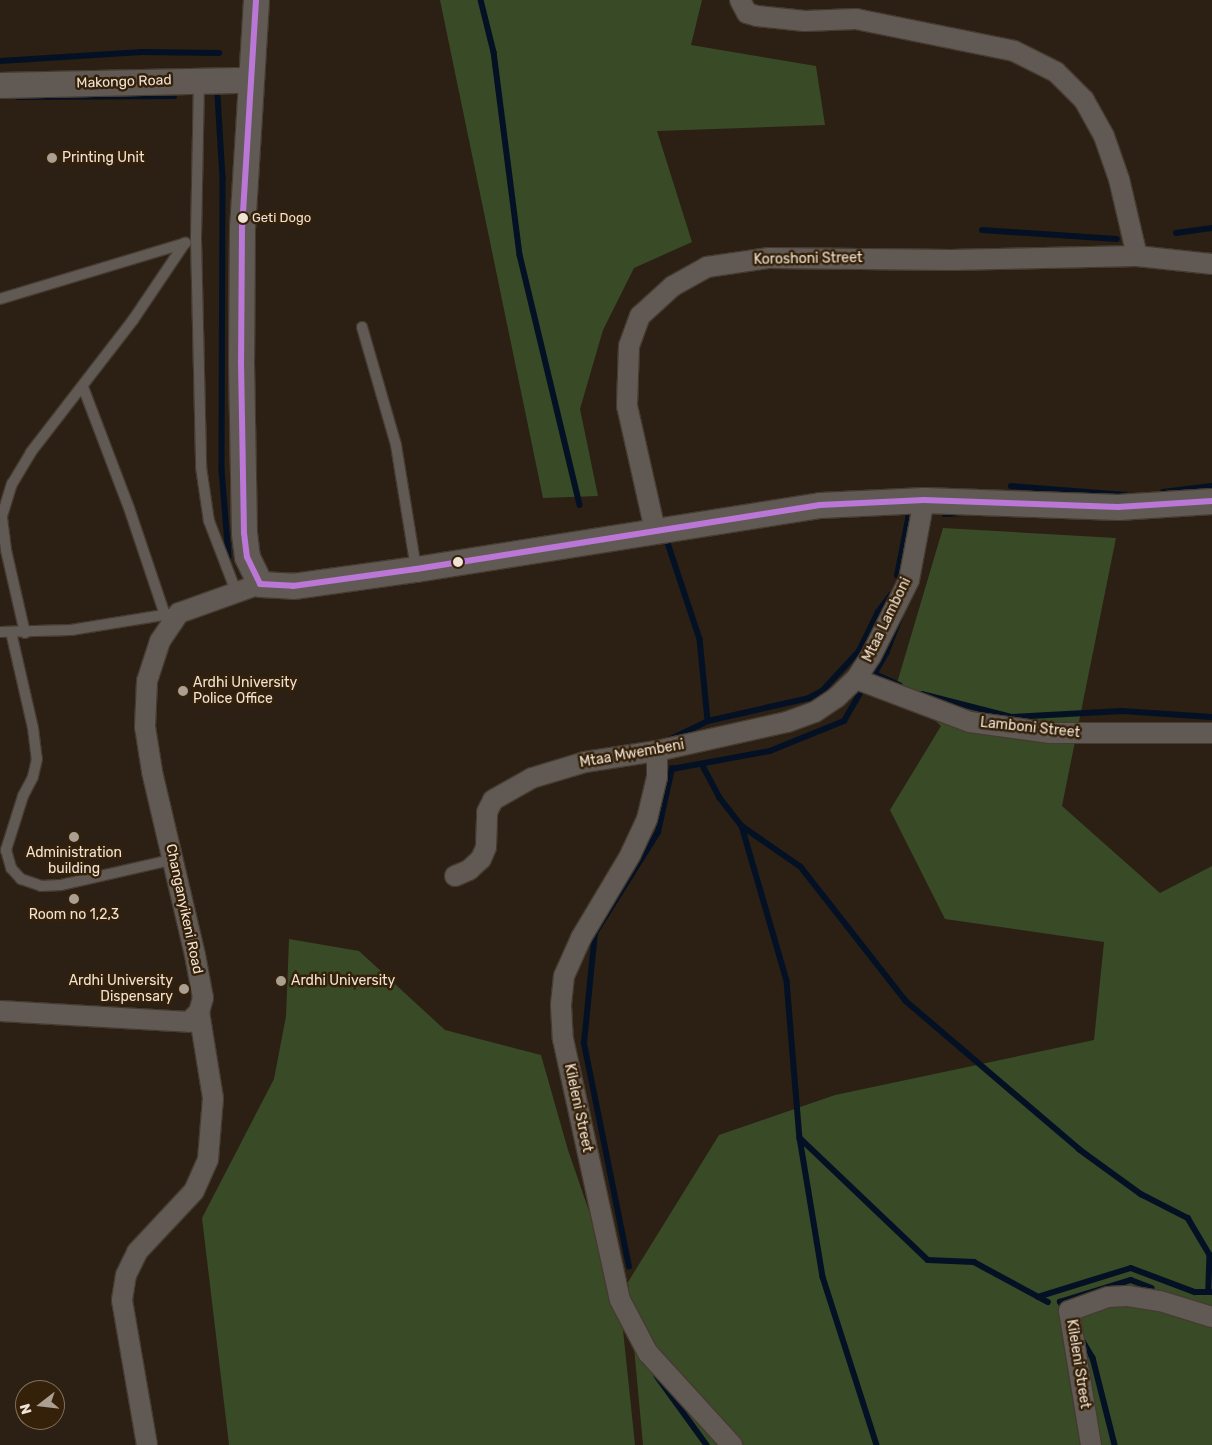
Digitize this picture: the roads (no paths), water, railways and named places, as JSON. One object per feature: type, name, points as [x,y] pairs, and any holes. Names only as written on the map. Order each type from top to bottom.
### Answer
[{"type":"street","points":[[256,0],[249,80],[242,227],[243,493],[248,557],[260,584]]},
{"type":"street","points":[[740,0],[747,12],[757,16],[805,21],[856,19],[1014,51],[1056,72],[1084,100],[1104,136],[1119,179],[1137,256]]},
{"type":"street","name":"Makongo Road","points":[[0,85],[249,80]]},
{"type":"street","name":"Koroshoni Street","points":[[655,530],[627,406],[629,346],[640,316],[673,286],[707,267],[768,258],[951,260],[1137,256],[1212,264]]},
{"type":"street","points":[[172,614],[237,594],[260,584],[293,586],[416,569],[820,505],[924,500],[1100,507],[1212,501]]},
{"type":"street","name":"Mtaa Lamboni","points":[[856,679],[871,656],[909,580],[924,500]]},
{"type":"street","name":"Changanyikeni Road","points":[[148,1445],[122,1300],[126,1275],[137,1252],[194,1191],[208,1159],[213,1098],[199,1012],[202,998],[175,859],[152,771],[145,727],[147,681],[160,641],[172,614]]},
{"type":"street","name":"Lamboni Street","points":[[856,679],[970,722],[1050,733],[1212,733]]},
{"type":"street","name":"Mtaa Mwembeni","points":[[455,876],[469,870],[481,859],[486,847],[487,812],[493,800],[503,792],[532,778],[585,762],[657,751],[787,722],[815,712],[836,698],[856,679]]},
{"type":"street","name":"Kileleni Street","points":[[657,751],[657,778],[647,819],[631,854],[581,938],[564,976],[561,1005],[563,1039],[620,1300],[648,1353],[732,1445]]},
{"type":"street","points":[[0,1010],[189,1022],[199,1012]]},
{"type":"street","name":"Kileleni Street","points":[[1090,1445],[1069,1311],[1108,1297],[1128,1296],[1212,1317]]},
{"type":"lane","points":[[199,80],[196,239],[201,467],[209,521],[237,594]]},
{"type":"lane","points":[[0,299],[196,239]]},
{"type":"lane","points":[[25,633],[6,550],[2,516],[12,484],[31,452],[83,387],[159,283],[185,243]]},
{"type":"lane","points":[[362,327],[396,446],[416,569]]},
{"type":"lane","points":[[0,632],[25,633],[71,630],[172,614],[83,387]]},
{"type":"lane","points":[[11,632],[33,728],[36,759],[33,777],[23,796],[6,850],[11,868],[21,879],[41,886],[61,885],[175,859]]},
{"type":"waterway","points":[[481,0],[494,52],[520,255],[580,505]]},
{"type":"waterway","points":[[0,61],[142,52],[219,53]]},
{"type":"waterway","points":[[18,97],[174,96]]},
{"type":"waterway","points":[[218,96],[223,178],[222,470],[229,557]]},
{"type":"waterway","points":[[1176,233],[1212,228]]},
{"type":"waterway","points":[[982,230],[1117,239]]},
{"type":"waterway","points":[[1011,486],[1126,495]]},
{"type":"waterway","points":[[1163,492],[1212,486]]},
{"type":"waterway","points":[[897,576],[910,509],[906,510]]},
{"type":"waterway","points":[[945,514],[963,513]]},
{"type":"waterway","points":[[666,537],[700,639],[708,721]]},
{"type":"waterway","points":[[671,739],[708,721],[809,698],[822,691],[859,651],[878,612],[891,595]]},
{"type":"waterway","points":[[900,619],[887,653],[875,674],[900,685]]},
{"type":"waterway","points":[[629,1267],[584,1043],[595,933],[658,832],[672,769],[770,751],[844,721],[860,693]]},
{"type":"waterway","points":[[922,694],[1012,717],[1122,711],[1212,717]]},
{"type":"waterway","points":[[702,764],[720,798],[742,826],[787,981],[800,1138],[823,1277],[877,1445]]},
{"type":"waterway","points":[[742,826],[801,867],[906,1001],[1079,1149],[1141,1194],[1188,1218],[1210,1255],[1209,1291]]},
{"type":"waterway","points":[[801,1139],[928,1260],[974,1262],[1048,1302]]},
{"type":"waterway","points":[[1038,1297],[1131,1268],[1195,1292],[1212,1292]]},
{"type":"waterway","points":[[1065,1311],[1060,1302],[1131,1280],[1152,1288]]},
{"type":"waterway","points":[[1081,1338],[1093,1358],[1115,1445]]},
{"type":"waterway","points":[[657,1376],[707,1445]]},
{"type":"place","name":"Printing Unit","points":[[52,158]]},
{"type":"place","name":"Geti Dogo","points":[[243,218]]},
{"type":"place","name":"Ardhi University Police Office","points":[[183,691]]},
{"type":"place","name":"Administration building","points":[[74,837]]},
{"type":"place","name":"Room no 1,2,3","points":[[74,899]]},
{"type":"place","name":"Ardhi University","points":[[281,981]]},
{"type":"place","name":"Ardhi University Dispensary","points":[[184,989]]}]
